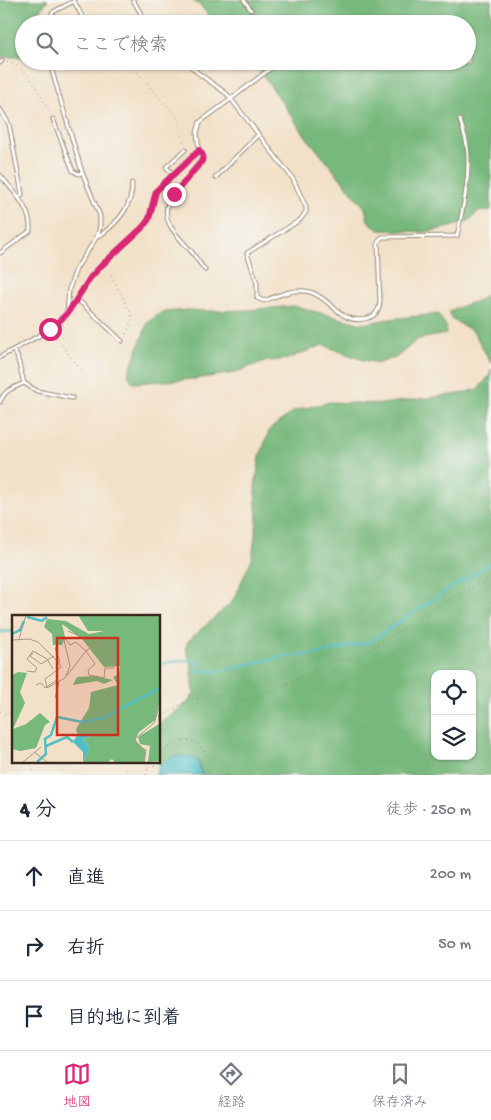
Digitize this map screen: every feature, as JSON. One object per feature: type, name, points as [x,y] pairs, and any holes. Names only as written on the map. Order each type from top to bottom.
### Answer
[{"type":"lane","points":[[133,0],[142,15]]},
{"type":"lane","points":[[244,0],[251,10]]},
{"type":"lane","points":[[51,15],[53,12],[73,1],[81,15]]},
{"type":"lane","points":[[52,70],[82,172],[100,216],[98,235],[76,269],[69,288],[67,314]]},
{"type":"lane","points":[[195,70],[227,94],[292,179],[306,206],[306,212],[300,220],[247,253],[257,283],[257,298],[264,301],[290,291],[310,292],[320,297],[344,316],[356,319],[366,319],[374,316],[379,309],[378,242],[382,237],[457,236],[465,191],[467,166],[467,146],[460,120]]},
{"type":"lane","points":[[205,270],[192,252],[172,231],[167,221],[168,203],[202,161],[203,156],[199,150],[197,133],[200,122],[267,70]]},
{"type":"lane","points":[[0,109],[10,124],[13,138],[22,194],[19,198]]},
{"type":"lane","points":[[53,120],[73,170],[79,174],[82,172]]},
{"type":"lane","points":[[214,178],[258,135]]},
{"type":"lane","points":[[172,174],[166,167],[185,150]]},
{"type":"lane","points":[[0,357],[50,329],[67,314],[90,278],[149,219],[156,191],[199,150]]},
{"type":"lane","points":[[0,175],[19,198],[31,222],[30,231],[0,253]]},
{"type":"lane","points":[[98,235],[101,236],[124,214],[132,183]]},
{"type":"lane","points":[[77,299],[122,341]]},
{"type":"lane","points":[[13,350],[17,356],[24,383],[29,388],[72,398]]},
{"type":"lane","points":[[0,402],[3,394],[8,390],[24,383]]},
{"type":"path","points":[[1,62],[15,65]]},
{"type":"path","points":[[24,70],[34,82],[53,120]]},
{"type":"path","points":[[134,70],[178,118],[185,150]]},
{"type":"path","points":[[111,275],[133,318],[122,341]]},
{"type":"path","points":[[50,329],[82,372]]},
{"type":"path","points":[[160,720],[188,700],[213,694],[252,700],[335,661],[355,658],[459,594],[491,578]]},
{"type":"path","points":[[0,711],[5,714],[12,714]]},
{"type":"path","points":[[160,756],[162,752],[173,744],[184,739],[195,742],[205,750],[211,765],[218,772],[230,775]]},
{"type":"path","points":[[30,762],[35,775]]},
{"type":"path","points":[[124,775],[130,762]]},
{"type":"path","points":[[146,775],[149,762]]},
{"type":"path","points":[[148,768],[155,765],[156,762]]},
{"type":"green space","points":[[0,0],[48,0],[36,15],[15,15],[15,57],[0,57]]},
{"type":"green space","points":[[191,0],[491,0],[491,210],[478,212],[470,220],[451,227],[426,232],[379,230],[368,221],[365,208],[307,138],[259,70],[476,70],[476,15],[208,15],[201,6]]},
{"type":"green space","points":[[491,290],[491,363],[473,331],[451,319],[449,311],[481,299]]},
{"type":"green space","points":[[294,306],[362,324],[438,314],[446,326],[446,334],[418,339],[397,357],[379,363],[363,360],[323,345],[287,359],[262,362],[234,373],[195,379],[133,383],[128,374],[148,322],[162,312],[250,310]]},
{"type":"green space","points":[[491,369],[491,775],[204,775],[201,773],[198,761],[174,756],[159,766],[160,723],[187,703],[194,694],[191,664],[186,648],[188,641],[232,602],[252,559],[257,521],[255,487],[260,456],[270,429],[294,411],[330,402],[381,404],[459,394],[478,389],[490,375]]},
{"type":"water","points":[[174,756],[188,756],[198,761],[201,773],[204,775],[155,775],[159,766]]},
{"type":"waterway","points":[[160,664],[185,660],[196,662],[197,671],[222,671],[286,656],[313,655],[370,642],[491,563]]},
{"type":"waterway","points":[[0,632],[12,631]]},
{"type":"route","points":[[50,329],[67,314],[90,278],[143,227],[149,219],[156,191],[199,150],[203,156],[202,161],[174,194]]}]
